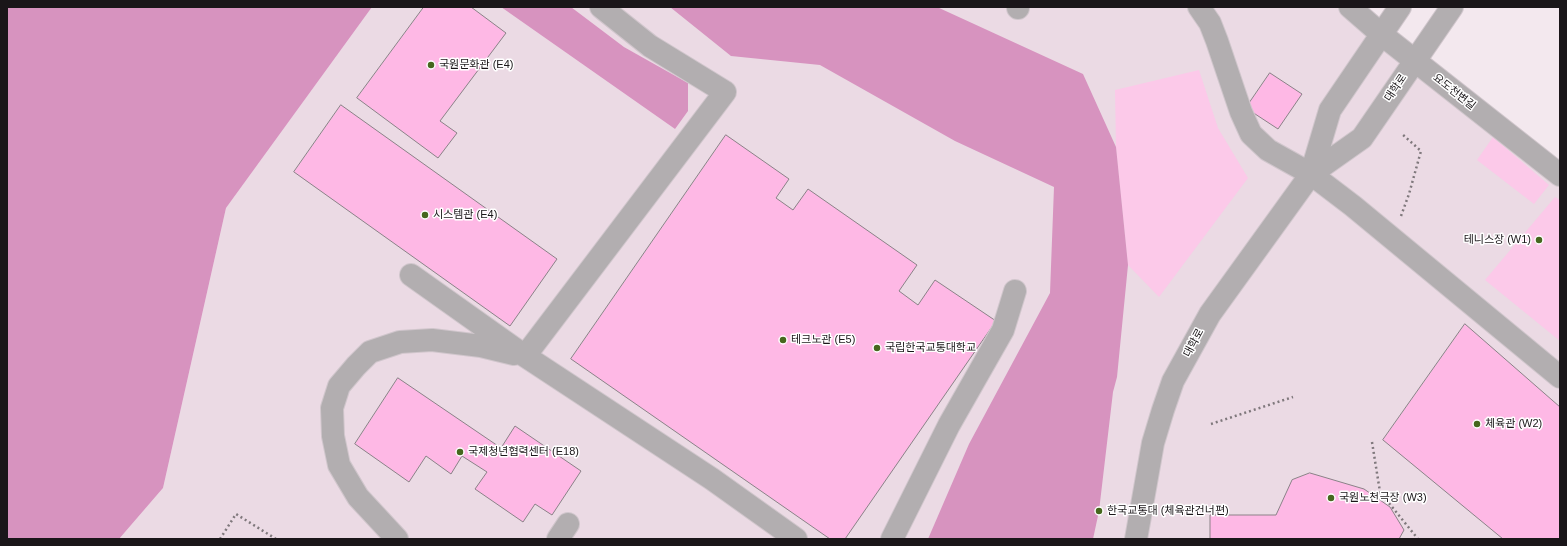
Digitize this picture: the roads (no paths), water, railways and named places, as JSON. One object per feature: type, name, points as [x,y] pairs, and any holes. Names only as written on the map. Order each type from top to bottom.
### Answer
[{"type":"street","points":[[525,356],[725,92],[650,46],[601,7]]},
{"type":"street","points":[[1199,7],[1210,23],[1241,112],[1251,134],[1268,150],[1311,174],[1393,239],[1560,377]]},
{"type":"street","name":"요도천변길","points":[[1350,7],[1381,34],[1560,175]]},
{"type":"street","name":"대학로","points":[[1311,174],[1330,110],[1400,7]]},
{"type":"street","name":"대학로","points":[[1136,539],[1153,443],[1173,381],[1210,314],[1311,174],[1362,138],[1452,7]]},
{"type":"street","points":[[411,275],[525,356],[712,479],[796,539]]},
{"type":"street","points":[[892,539],[949,425],[1003,330],[1015,291]]},
{"type":"street","points":[[397,539],[358,497],[339,465],[333,436],[332,408],[339,386],[370,352],[400,342],[432,340],[481,346],[525,356]]},
{"type":"place","name":"국원문화관 (E4)","points":[[431,65]]},
{"type":"place","name":"시스템관 (E4)","points":[[425,215]]},
{"type":"place","name":"테니스장 (W1)","points":[[1539,240]]},
{"type":"place","name":"테크노관 (E5)","points":[[783,340]]},
{"type":"place","name":"국립한국교통대학교","points":[[877,348]]},
{"type":"place","name":"체육관 (W2)","points":[[1477,424]]},
{"type":"place","name":"국제청년협력센터 (E18)","points":[[460,452]]},
{"type":"place","name":"국원노천극장 (W3)","points":[[1331,498]]},
{"type":"place","name":"한국교통대 (체육관건너편)","points":[[1099,511]]}]
